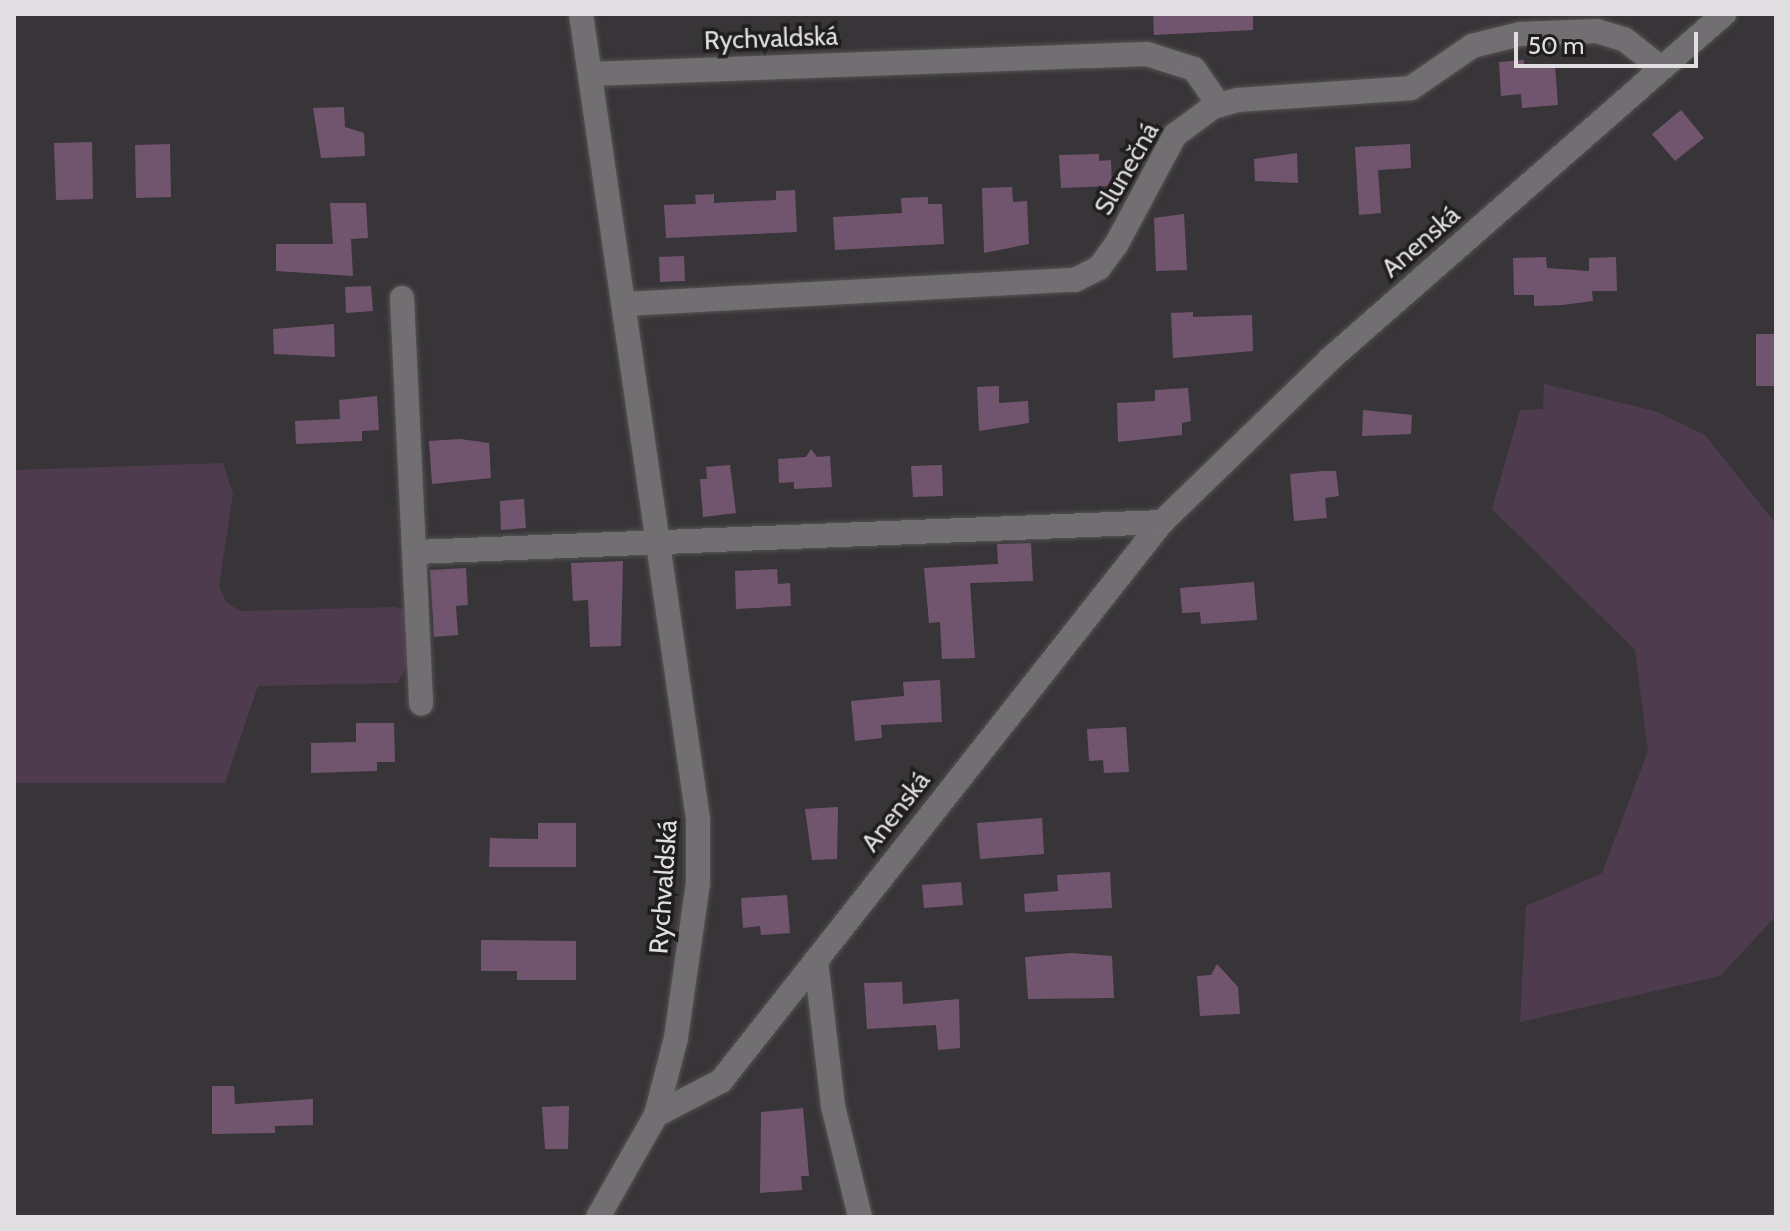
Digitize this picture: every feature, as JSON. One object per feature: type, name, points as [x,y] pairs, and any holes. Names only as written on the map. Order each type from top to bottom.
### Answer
[{"type":"street","name":"Rychvaldská","points":[[581,14],[695,767],[698,883],[676,1038],[656,1115],[598,1217]]},
{"type":"street","name":"Anenská","points":[[656,1115],[721,1081],[1162,522],[1330,359],[1724,14]]},
{"type":"street","name":"Slunečná","points":[[625,304],[1075,280],[1099,268],[1116,245],[1175,135],[1219,105],[1411,88],[1496,37],[1571,29],[1624,39],[1661,68]]},
{"type":"street","name":"Rychvaldská","points":[[590,74],[1147,54],[1194,69],[1219,105]]},
{"type":"street","points":[[402,298],[421,704]]},
{"type":"street","points":[[416,552],[1162,522]]},
{"type":"street","points":[[816,961],[833,1106],[860,1217]]},
{"type":"shaded area","points":[[1544,384],[1655,411],[1705,435],[1776,524],[1776,916],[1720,976],[1520,1022],[1526,906],[1602,873],[1648,751],[1635,650],[1492,509],[1520,410],[1543,409]]},
{"type":"shaded area","points":[[223,463],[233,494],[219,586],[226,602],[240,611],[396,607],[404,610],[407,666],[398,683],[258,686],[225,783],[14,783],[14,470]]},
{"type":"building","points":[[1153,14],[1253,14],[1253,30],[1154,35]]},
{"type":"building","points":[[1524,60],[1524,67],[1555,65],[1558,105],[1522,108],[1521,94],[1501,96],[1499,62]]},
{"type":"building","points":[[344,107],[345,127],[364,133],[365,156],[321,158],[313,108]]},
{"type":"building","points":[[1681,110],[1704,138],[1675,161],[1652,134]]},
{"type":"building","points":[[92,142],[93,199],[56,200],[54,143]]},
{"type":"building","points":[[170,144],[171,197],[136,198],[135,145]]},
{"type":"building","points":[[1410,144],[1411,168],[1378,170],[1381,213],[1359,215],[1355,147]]},
{"type":"building","points":[[1297,153],[1298,183],[1255,181],[1254,159]]},
{"type":"building","points":[[1099,154],[1099,161],[1111,160],[1112,186],[1061,188],[1059,155]]},
{"type":"building","points":[[1012,187],[1013,202],[1027,201],[1029,244],[984,253],[982,188]]},
{"type":"building","points":[[795,190],[797,232],[666,238],[664,205],[696,204],[695,195],[714,194],[714,203],[776,200],[776,191]]},
{"type":"building","points":[[928,197],[928,204],[942,204],[944,244],[835,250],[833,217],[902,213],[901,198]]},
{"type":"building","points":[[330,203],[366,203],[368,238],[351,239],[353,276],[276,271],[276,244],[333,244]]},
{"type":"building","points":[[1184,214],[1187,270],[1156,271],[1154,218]]},
{"type":"building","points":[[684,256],[685,281],[660,282],[659,257]]},
{"type":"building","points":[[1546,257],[1547,268],[1589,271],[1589,258],[1616,257],[1617,291],[1592,291],[1593,301],[1562,305],[1534,306],[1534,295],[1514,295],[1513,258]]},
{"type":"building","points":[[371,286],[373,311],[346,313],[345,287]]},
{"type":"building","points":[[1193,312],[1193,317],[1252,315],[1253,351],[1173,358],[1171,313]]},
{"type":"building","points":[[334,324],[335,357],[274,354],[273,329]]},
{"type":"building","points":[[1756,334],[1776,334],[1776,386],[1756,386]]},
{"type":"building","points":[[999,386],[999,403],[1028,401],[1029,423],[979,431],[977,387]]},
{"type":"building","points":[[1188,388],[1191,421],[1182,423],[1182,435],[1118,442],[1117,403],[1155,401],[1155,390]]},
{"type":"building","points":[[377,396],[379,430],[362,431],[362,441],[296,444],[295,421],[340,419],[339,400]]},
{"type":"building","points":[[1363,410],[1412,415],[1411,434],[1362,436]]},
{"type":"building","points":[[460,439],[489,443],[491,478],[432,484],[429,441]]},
{"type":"building","points":[[811,449],[817,457],[830,456],[832,487],[794,489],[794,482],[779,483],[778,459],[806,457]]},
{"type":"building","points":[[730,465],[736,513],[703,517],[700,479],[707,479],[706,467]]},
{"type":"building","points":[[942,465],[943,496],[913,497],[911,466]]},
{"type":"building","points":[[1336,471],[1339,496],[1325,498],[1327,518],[1294,521],[1290,474]]},
{"type":"building","points":[[524,499],[526,528],[501,530],[500,501]]},
{"type":"building","points":[[1031,543],[1033,581],[970,583],[975,658],[942,659],[940,622],[929,623],[924,568],[998,564],[997,544]]},
{"type":"building","points":[[623,561],[621,646],[590,647],[588,600],[573,601],[571,563]]},
{"type":"building","points":[[466,568],[468,605],[456,606],[458,635],[434,637],[430,570]]},
{"type":"building","points":[[777,569],[778,584],[790,583],[791,606],[736,609],[735,571]]},
{"type":"building","points":[[1254,582],[1257,620],[1201,624],[1200,612],[1182,613],[1180,588]]},
{"type":"building","points":[[940,680],[942,722],[881,725],[882,738],[855,741],[851,701],[904,696],[903,682]]},
{"type":"building","points":[[356,723],[394,723],[395,762],[377,762],[377,771],[311,773],[311,743],[356,742]]},
{"type":"building","points":[[1126,727],[1129,772],[1104,773],[1103,760],[1089,761],[1087,729]]},
{"type":"building","points":[[838,807],[837,859],[812,860],[805,809]]},
{"type":"building","points":[[1042,818],[1044,854],[980,859],[977,823]]},
{"type":"building","points":[[538,823],[576,823],[576,867],[489,867],[490,838],[538,839]]},
{"type":"building","points":[[1110,872],[1112,908],[1025,912],[1024,894],[1058,891],[1057,875]]},
{"type":"building","points":[[961,882],[963,905],[924,908],[922,885]]},
{"type":"building","points":[[787,895],[790,933],[761,935],[760,926],[743,928],[741,898]]},
{"type":"building","points":[[481,940],[576,941],[576,980],[517,980],[517,971],[481,971]]},
{"type":"building","points":[[1071,953],[1112,956],[1114,998],[1028,999],[1025,957]]},
{"type":"building","points":[[1217,964],[1238,987],[1240,1014],[1200,1016],[1197,976],[1211,975]]},
{"type":"building","points":[[902,982],[903,1004],[959,999],[960,1048],[938,1050],[936,1025],[867,1029],[864,983]]},
{"type":"building","points":[[212,1086],[234,1086],[235,1104],[313,1099],[313,1125],[275,1126],[275,1133],[212,1134]]},
{"type":"building","points":[[569,1106],[568,1149],[545,1149],[542,1107]]},
{"type":"building","points":[[803,1108],[809,1176],[801,1176],[802,1190],[760,1193],[761,1112]]}]
